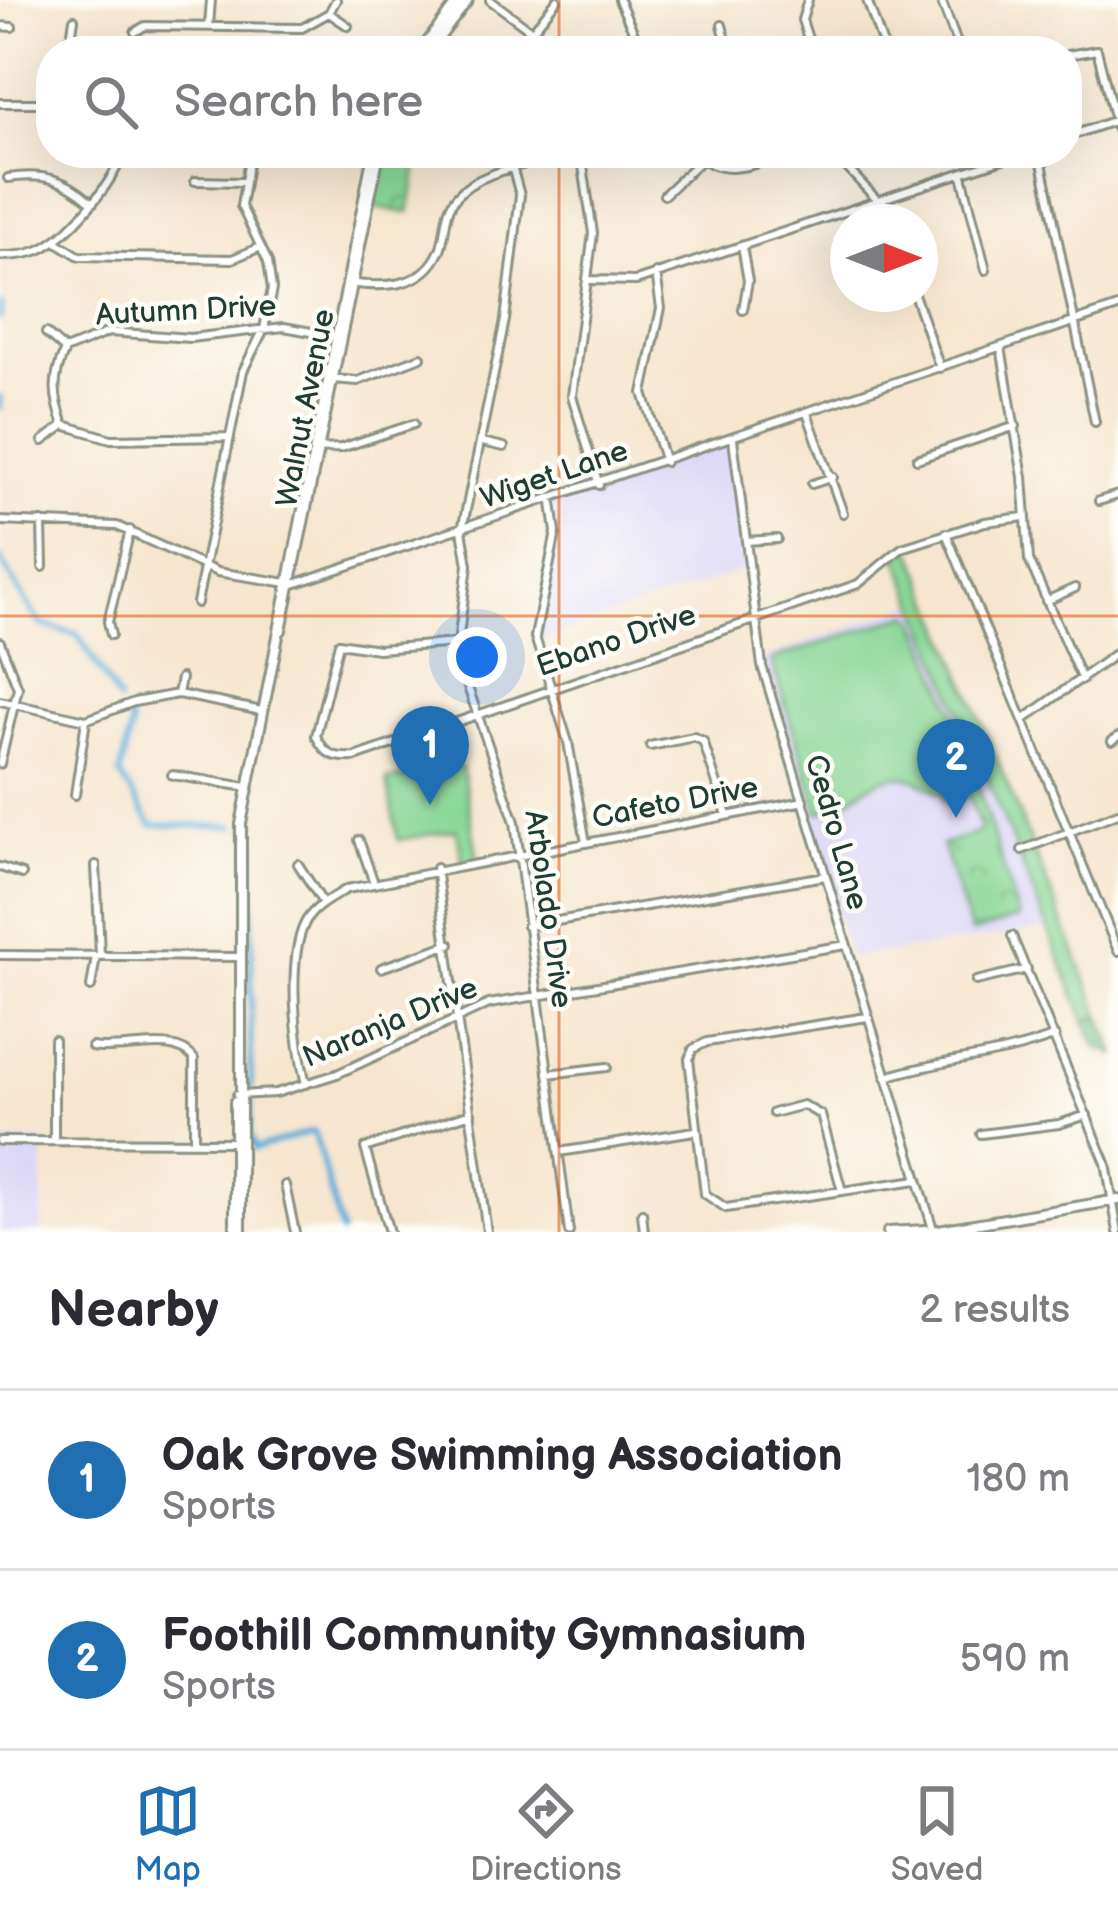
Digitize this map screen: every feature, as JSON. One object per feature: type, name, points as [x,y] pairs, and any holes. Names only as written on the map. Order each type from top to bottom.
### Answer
[{"type":"street","points":[[209,26],[211,0]]},
{"type":"street","points":[[135,32],[146,26],[302,28],[329,13],[337,0]]},
{"type":"street","points":[[436,36],[464,0]]},
{"type":"street","points":[[490,0],[535,36]]},
{"type":"street","points":[[532,31],[557,0]]},
{"type":"street","points":[[619,0],[635,36]]},
{"type":"street","points":[[807,36],[802,20],[808,0]]},
{"type":"street","points":[[867,0],[880,36]]},
{"type":"street","points":[[941,0],[954,36]]},
{"type":"street","points":[[329,13],[348,26]]},
{"type":"street","points":[[71,36],[74,19]]},
{"type":"street","points":[[722,25],[725,36]]},
{"type":"street","points":[[0,26],[12,27]]},
{"type":"street","points":[[1082,51],[1100,46],[1118,132]]},
{"type":"street","points":[[0,103],[36,103]]},
{"type":"street","points":[[1082,132],[1116,120]]},
{"type":"street","points":[[0,256],[37,251],[55,241],[113,168]]},
{"type":"street","points":[[197,603],[243,371],[264,329],[272,275],[241,206],[246,168]]},
{"type":"street","name":"Walnut Avenue","points":[[238,1232],[241,824],[373,168]]},
{"type":"street","points":[[351,284],[396,285],[427,271],[440,249],[445,218],[458,195],[519,168]]},
{"type":"street","points":[[582,168],[593,232],[572,395],[599,485]]},
{"type":"street","points":[[664,195],[688,168]]},
{"type":"street","points":[[847,168],[879,202]]},
{"type":"street","points":[[590,280],[636,281],[976,168]]},
{"type":"street","points":[[1043,168],[1095,422]]},
{"type":"street","name":"Arbolado Drive","points":[[513,170],[520,195],[506,320],[462,530],[468,565],[458,643],[477,713],[511,804],[569,1232]]},
{"type":"street","points":[[962,175],[986,270]]},
{"type":"street","points":[[8,178],[47,176],[69,182],[90,201]]},
{"type":"street","points":[[195,181],[242,182]]},
{"type":"street","points":[[55,241],[79,256],[232,259],[262,246]]},
{"type":"street","points":[[742,246],[748,281],[743,310]]},
{"type":"street","points":[[656,273],[661,308],[643,393],[664,462]]},
{"type":"street","name":"Wiget Lane","points":[[0,521],[102,523],[130,530],[204,567],[290,584],[552,501],[1118,307]]},
{"type":"street","points":[[920,312],[940,368]]},
{"type":"street","name":"Autumn Drive","points":[[64,424],[54,397],[55,374],[65,350],[109,332],[190,338],[264,329],[339,337]]},
{"type":"street","points":[[46,333],[65,350]]},
{"type":"street","points":[[1001,347],[1016,426],[1029,560],[1082,680]]},
{"type":"street","points":[[331,379],[358,381],[421,357]]},
{"type":"street","points":[[807,413],[843,513]]},
{"type":"street","points":[[43,441],[64,424],[111,439],[230,436]]},
{"type":"street","points":[[318,449],[414,424]]},
{"type":"street","points":[[917,459],[1016,426]]},
{"type":"street","name":"Cedro Lane","points":[[733,440],[762,666],[931,1231]]},
{"type":"street","points":[[482,442],[504,447]]},
{"type":"street","points":[[812,484],[833,477]]},
{"type":"street","points":[[1100,501],[1118,494]]},
{"type":"street","points":[[552,501],[556,532],[535,637],[568,742],[586,844]]},
{"type":"street","name":"Ebano Drive","points":[[458,643],[378,649],[339,643],[316,736],[334,758],[355,757],[858,584],[902,548],[946,533],[1024,517]]},
{"type":"street","points":[[42,521],[43,567]]},
{"type":"street","points":[[111,635],[109,622],[130,530]]},
{"type":"street","points":[[946,533],[1118,951]]},
{"type":"street","points":[[746,541],[777,539]]},
{"type":"street","points":[[1045,602],[1075,588]]},
{"type":"street","points":[[0,642],[17,676],[0,764]]},
{"type":"street","points":[[1022,720],[1118,652]]},
{"type":"street","points":[[178,694],[181,678]]},
{"type":"street","points":[[0,701],[86,720],[178,694],[262,711]]},
{"type":"street","points":[[75,795],[86,720]]},
{"type":"street","points":[[650,746],[694,737],[703,741],[727,815]]},
{"type":"street","points":[[172,775],[247,787]]},
{"type":"street","name":"Cafeto Drive","points":[[323,903],[373,880],[804,801]]},
{"type":"street","points":[[1022,850],[1118,813]]},
{"type":"street","points":[[359,840],[373,880]]},
{"type":"street","points":[[298,864],[323,903],[304,921],[298,948],[296,1045],[306,1084]]},
{"type":"street","points":[[91,987],[98,956],[96,865]]},
{"type":"street","points":[[0,867],[22,874]]},
{"type":"street","points":[[436,868],[487,1232]]},
{"type":"street","points":[[527,926],[825,876]]},
{"type":"street","points":[[1012,936],[1106,1163],[1118,1232]]},
{"type":"street","points":[[381,968],[450,944]]},
{"type":"street","name":"Naranja Drive","points":[[237,1095],[276,1094],[376,1059],[489,1004],[846,945]]},
{"type":"street","points":[[0,955],[238,957]]},
{"type":"street","points":[[976,981],[1027,969]]},
{"type":"street","points":[[867,1017],[707,1042],[693,1049],[689,1059],[705,1194],[712,1203],[726,1208],[917,1180]]},
{"type":"street","points":[[886,1077],[927,1064],[1016,1052],[1055,1036]]},
{"type":"street","points":[[54,1040],[54,1141]]},
{"type":"street","points":[[92,1047],[176,1044],[186,1049],[194,1059],[194,1142]]},
{"type":"street","points":[[548,1074],[607,1066]]},
{"type":"street","points":[[773,1113],[803,1105],[821,1115],[842,1191]]},
{"type":"street","points":[[389,1232],[365,1148],[471,1113]]},
{"type":"street","points":[[981,1135],[1059,1124],[1087,1114]]},
{"type":"street","points":[[559,1152],[695,1131]]},
{"type":"street","points":[[0,1141],[236,1142]]},
{"type":"street","points":[[285,1185],[295,1232]]},
{"type":"street","points":[[888,1232],[931,1231],[1116,1201]]},
{"type":"street","points":[[642,1213],[644,1232]]},
{"type":"shaded area","points":[[733,439],[749,568],[536,641],[556,532],[552,501]]},
{"type":"shaded area","points":[[915,603],[1047,929],[850,958],[760,660]]},
{"type":"shaded area","points":[[43,1140],[42,1232],[0,1232],[0,1141]]},
{"type":"green space","points":[[376,168],[417,168],[409,213],[368,206]]},
{"type":"green space","points":[[910,545],[1101,1016],[1085,1021],[896,553]]},
{"type":"green space","points":[[910,614],[917,621],[977,769],[968,786],[942,794],[911,778],[893,777],[819,812],[771,660]]},
{"type":"green space","points":[[462,767],[478,861],[463,864],[456,830],[398,840],[387,780]]},
{"type":"green space","points":[[977,783],[1019,918],[971,933],[942,845],[981,831],[969,795],[944,802],[942,794]]},
{"type":"green space","points":[[1101,1016],[1116,1055],[1096,1047],[1085,1021]]},
{"type":"waterway","points":[[0,318],[1,305]]},
{"type":"waterway","points":[[0,397],[0,408]]},
{"type":"waterway","points":[[0,559],[40,624],[78,635],[119,701]]},
{"type":"waterway","points":[[128,715],[131,726],[120,775],[152,825],[234,826]]},
{"type":"waterway","points":[[246,827],[253,832],[251,1009]]},
{"type":"waterway","points":[[251,1016],[251,1087]]},
{"type":"waterway","points":[[250,1129],[251,1101]]},
{"type":"waterway","points":[[250,1134],[255,1149],[314,1131],[341,1232]]},
{"type":"place","name":"Oak Grove Swimming Association","points":[[430,805]]},
{"type":"place","name":"Foothill Community Gymnasium","points":[[956,818]]}]
